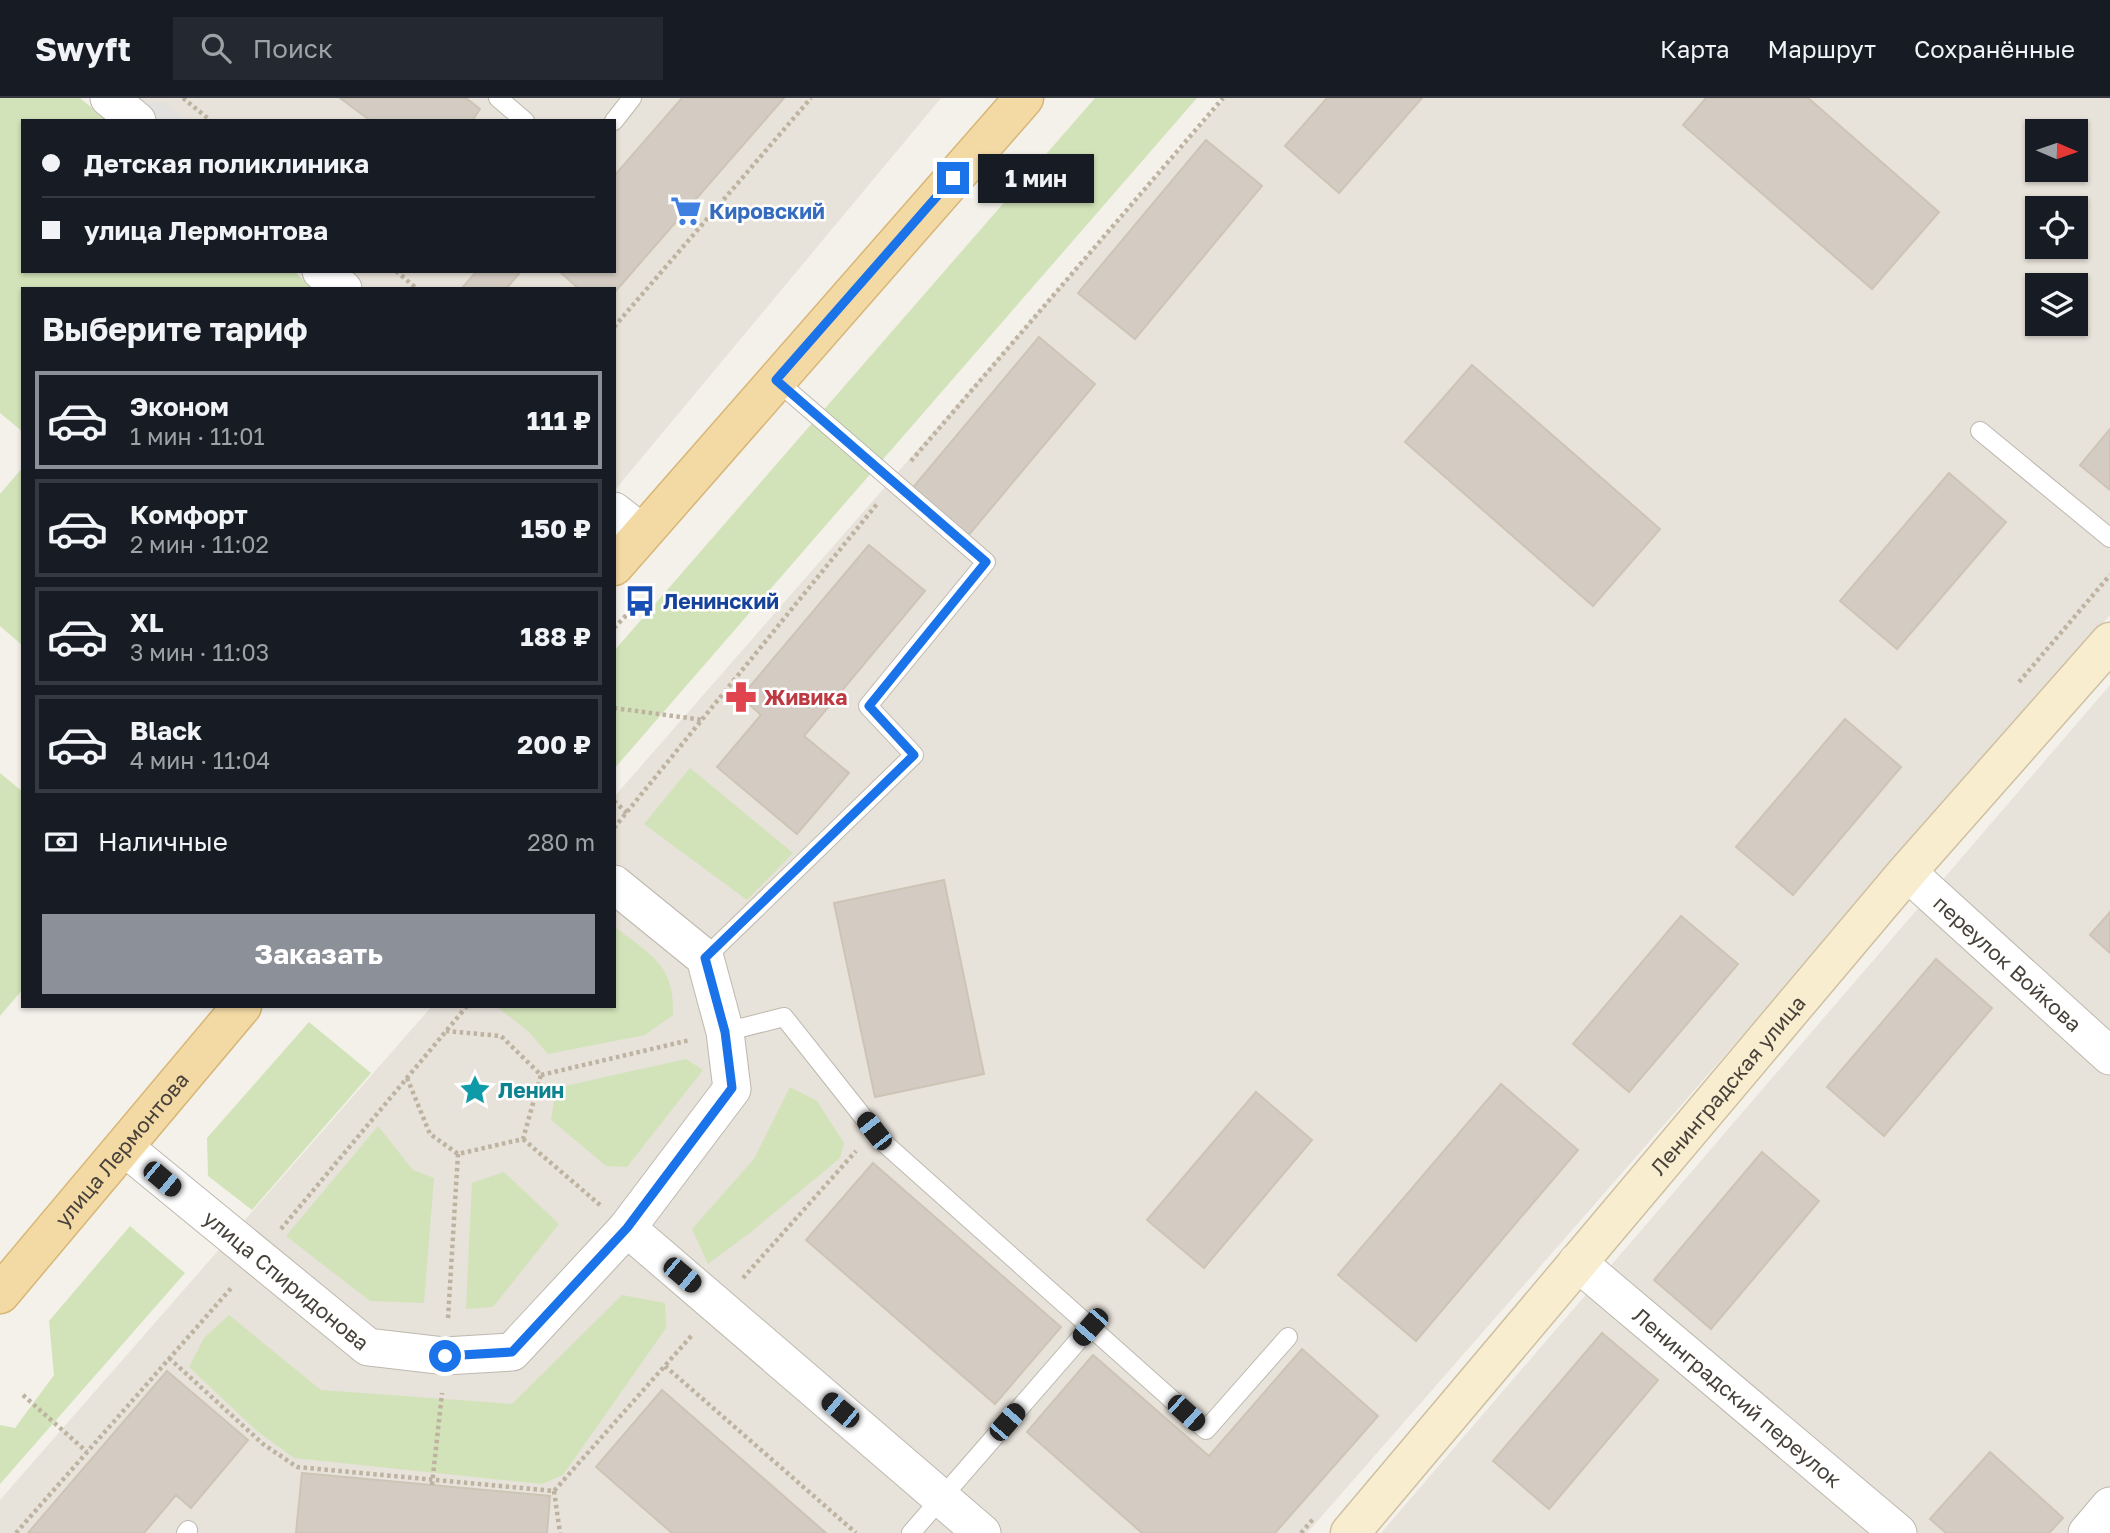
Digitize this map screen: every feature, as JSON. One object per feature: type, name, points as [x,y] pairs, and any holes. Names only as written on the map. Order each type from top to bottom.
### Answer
[{"type":"main road","points":[[616,560],[628,522],[776,380],[1024,98]]},
{"type":"main road","name":"улица Лермонтова","points":[[0,1294],[240,1008]]},
{"type":"street","points":[[110,98],[135,119]]},
{"type":"street","points":[[323,273],[341,287]]},
{"type":"street","name":"Ленинградская улица","points":[[1350,1533],[1907,872],[2110,642]]},
{"type":"street","name":"переулок Войкова","points":[[1907,872],[2110,1056]]},
{"type":"street","points":[[616,886],[705,958]]},
{"type":"street","name":"улица Спиридонова","points":[[124,1147],[368,1347],[445,1356],[512,1352],[627,1228],[732,1088],[725,1032],[705,958]]},
{"type":"street","points":[[627,1228],[982,1533]]},
{"type":"street","name":"Ленинградский переулок","points":[[1577,1262],[1898,1533]]},
{"type":"street","points":[[2087,1533],[2110,1506]]},
{"type":"lane","points":[[498,98],[523,119]]},
{"type":"lane","points":[[616,119],[632,98]]},
{"type":"lane","points":[[705,958],[914,755],[869,706],[986,562],[776,380]]},
{"type":"lane","points":[[1980,431],[2110,538]]},
{"type":"lane","points":[[725,1032],[784,1017],[883,1142],[1206,1430],[1288,1337]]},
{"type":"lane","points":[[911,1533],[1090,1327]]},
{"type":"path","points":[[183,98],[209,119]]},
{"type":"path","points":[[616,325],[811,98]]},
{"type":"path","points":[[398,273],[415,287]]},
{"type":"path","points":[[616,626],[640,601]]},
{"type":"path","points":[[616,708],[703,720]]},
{"type":"path","points":[[616,803],[627,813]]},
{"type":"path","points":[[446,1031],[501,1036],[541,1075]]},
{"type":"path","points":[[541,1075],[725,1032]]},
{"type":"path","points":[[523,1139],[541,1075]]},
{"type":"path","points":[[407,1078],[430,1133],[458,1154],[523,1139]]},
{"type":"path","points":[[523,1139],[627,1228]]},
{"type":"path","points":[[432,1485],[445,1356],[458,1154]]},
{"type":"path","points":[[665,1366],[856,1533]]},
{"type":"path","points":[[23,1395],[87,1452]]},
{"type":"path","points":[[554,1491],[560,1533]]},
{"type":"shaded area","points":[[112,98],[941,98],[616,489],[616,287],[348,287],[330,273],[616,273],[616,119],[138,119]]},
{"type":"shaded area","points":[[1225,98],[2110,98],[2110,615],[1307,1533],[0,1533],[0,1500],[430,1008],[616,1008],[616,795]]},
{"type":"shaded area","points":[[160,101],[184,119],[149,119],[133,106]]},
{"type":"shaded area","points":[[2110,685],[2110,1533],[1381,1533]]},
{"type":"green space","points":[[0,98],[80,98],[106,119],[21,119],[21,273],[296,273],[311,287],[21,287],[21,430],[0,413]]},
{"type":"green space","points":[[1095,98],[1197,98],[616,767],[616,649]]},
{"type":"green space","points":[[21,469],[21,644],[0,626],[0,494]]},
{"type":"green space","points":[[690,768],[793,853],[747,900],[644,824]]},
{"type":"green space","points":[[0,773],[21,790],[21,991],[0,1016]]},
{"type":"green space","points":[[616,928],[658,962],[670,984],[673,1015],[645,1035],[548,1054],[529,1032],[499,1008],[616,1008]]},
{"type":"green space","points":[[309,1022],[371,1073],[252,1210],[208,1176],[207,1138]]},
{"type":"green space","points":[[686,1059],[703,1070],[627,1167],[606,1166],[551,1120],[556,1088]]},
{"type":"green space","points":[[790,1087],[817,1101],[844,1143],[840,1158],[708,1264],[692,1229],[754,1159]]},
{"type":"green space","points":[[378,1126],[413,1170],[434,1178],[424,1303],[370,1301],[286,1236]]},
{"type":"green space","points":[[504,1172],[559,1224],[493,1307],[466,1309],[472,1183]]},
{"type":"green space","points":[[130,1226],[185,1273],[0,1484],[0,1425],[15,1428],[54,1375],[49,1321]]},
{"type":"green space","points":[[622,1295],[665,1303],[666,1328],[563,1475],[542,1484],[294,1458],[257,1431],[189,1367],[204,1338],[229,1315],[321,1390],[512,1404]]},
{"type":"building","points":[[340,98],[466,98],[480,109],[473,119],[368,119]]},
{"type":"building","points":[[682,98],[784,98],[616,291],[616,287],[577,287],[561,273],[616,273],[616,174]]},
{"type":"building","points":[[1327,98],[1422,98],[1339,193],[1285,146]]},
{"type":"building","points":[[1706,98],[1808,98],[1939,212],[1872,289],[1683,125]]},
{"type":"building","points":[[1206,140],[1262,186],[1135,339],[1078,293]]},
{"type":"building","points":[[475,273],[519,273],[508,287],[463,287]]},
{"type":"building","points":[[1039,337],[1095,384],[967,537],[911,490]]},
{"type":"building","points":[[1472,365],[1660,529],[1593,606],[1405,442]]},
{"type":"building","points":[[2110,429],[2110,490],[2080,465]]},
{"type":"building","points":[[1949,473],[2006,522],[1897,649],[1840,601]]},
{"type":"building","points":[[869,545],[925,591],[804,736],[849,773],[797,834],[717,767],[761,715],[741,697]]},
{"type":"building","points":[[1845,719],[1901,767],[1793,895],[1736,847]]},
{"type":"building","points":[[944,880],[984,1074],[875,1097],[834,903]]},
{"type":"building","points":[[2110,912],[2110,953],[2090,935]]},
{"type":"building","points":[[1681,916],[1738,964],[1629,1092],[1573,1044]]},
{"type":"building","points":[[1936,959],[1992,1008],[1884,1136],[1827,1087]]},
{"type":"building","points":[[1501,1084],[1578,1150],[1416,1341],[1338,1275]]},
{"type":"building","points":[[1256,1092],[1312,1140],[1204,1268],[1147,1220]]},
{"type":"building","points":[[1762,1152],[1819,1201],[1711,1329],[1654,1280]]},
{"type":"building","points":[[873,1163],[1061,1327],[995,1404],[806,1240]]},
{"type":"building","points":[[1602,1333],[1658,1380],[1549,1509],[1493,1461]]},
{"type":"building","points":[[1302,1349],[1378,1416],[1275,1533],[1142,1533],[1027,1432],[1093,1355],[1209,1456]]},
{"type":"building","points":[[167,1371],[248,1440],[191,1508],[176,1495],[144,1533],[28,1533]]},
{"type":"building","points":[[662,1390],[826,1533],[672,1533],[596,1467]]},
{"type":"building","points":[[1990,1452],[2063,1518],[2049,1533],[1946,1533],[1930,1519]]},
{"type":"building","points":[[302,1473],[550,1496],[547,1533],[296,1533]]},
{"type":"place","name":"Кировский","points":[[686,211]]},
{"type":"place","name":"Ленинский","points":[[640,601]]},
{"type":"place","name":"Живика","points":[[741,697]]},
{"type":"place","name":"Ленин","points":[[475,1090]]},
{"type":"route","points":[[445,1356],[512,1352],[627,1228],[732,1088],[725,1032],[705,958],[914,755],[869,706],[986,562],[776,380],[953,178]]}]
